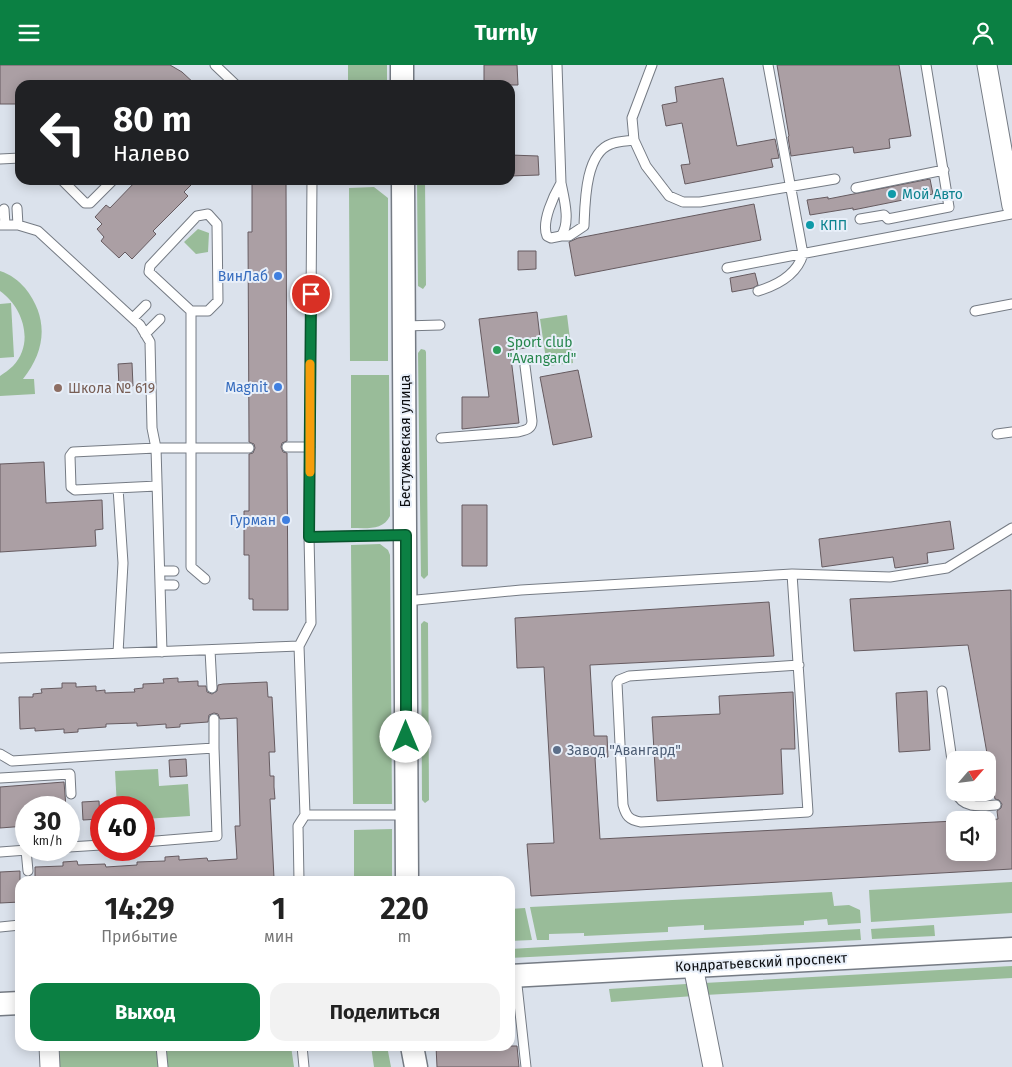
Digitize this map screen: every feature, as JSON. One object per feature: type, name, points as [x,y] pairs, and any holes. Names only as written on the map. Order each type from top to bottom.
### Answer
[{"type":"street","points":[[402,65],[402,80]]},
{"type":"street","points":[[987,65],[1012,206]]},
{"type":"street","name":"Бестужевская улица","points":[[403,185],[406,876]]},
{"type":"street","name":"Кондратьевский проспект","points":[[515,976],[1012,949]]},
{"type":"street","points":[[693,966],[713,1067]]},
{"type":"street","points":[[0,1004],[15,1003]]},
{"type":"street","points":[[49,1051],[50,1067]]},
{"type":"street","points":[[413,1051],[416,1067]]},
{"type":"lane","points":[[216,65],[231,80]]},
{"type":"lane","points":[[557,65],[560,183],[564,199],[566,227],[561,236]]},
{"type":"lane","points":[[652,65],[632,118],[634,140],[646,166],[669,196],[683,202],[700,202],[835,179]]},
{"type":"lane","points":[[758,291],[790,276],[803,254],[768,65]]},
{"type":"lane","points":[[860,219],[884,215],[888,219],[949,207],[926,65]]},
{"type":"lane","points":[[560,183],[552,199],[545,227],[548,236],[551,238],[569,236],[584,226],[586,188],[593,163],[599,151],[610,144],[634,140]]},
{"type":"lane","points":[[0,159],[15,158]]},
{"type":"lane","points":[[856,188],[944,170]]},
{"type":"lane","points":[[67,185],[85,203],[90,203],[108,185]]},
{"type":"lane","points":[[299,876],[298,826],[306,815],[299,646],[311,623],[309,537],[312,185]]},
{"type":"lane","points":[[17,208],[18,225]]},
{"type":"lane","points":[[4,209],[2,225],[18,225],[38,231],[133,318],[140,325],[150,342],[152,428],[156,448],[162,651]]},
{"type":"lane","points":[[191,311],[208,311],[218,301],[217,224],[208,214],[197,216],[150,266],[149,272],[191,311],[192,567],[205,579]]},
{"type":"lane","points":[[727,268],[1012,214]]},
{"type":"lane","points":[[975,311],[1012,304]]},
{"type":"lane","points":[[133,318],[146,305]]},
{"type":"lane","points":[[145,334],[160,319]]},
{"type":"lane","points":[[404,326],[440,325]]},
{"type":"lane","points":[[441,438],[518,432],[529,429],[532,421],[525,366]]},
{"type":"lane","points":[[997,434],[1012,432]]},
{"type":"lane","points":[[287,447],[310,447]]},
{"type":"lane","points":[[157,485],[75,490],[71,487],[70,456],[73,452],[156,448],[249,448]]},
{"type":"lane","points":[[118,488],[123,563],[118,653]]},
{"type":"lane","points":[[406,601],[521,590],[792,574],[890,577],[947,567],[1012,528]]},
{"type":"lane","points":[[309,537],[406,535]]},
{"type":"lane","points":[[160,571],[174,571]]},
{"type":"lane","points":[[792,574],[799,665],[808,812],[640,822],[628,818],[623,805],[617,683],[621,677],[799,665]]},
{"type":"lane","points":[[160,585],[174,585]]},
{"type":"lane","points":[[0,658],[299,646]]},
{"type":"lane","points":[[210,650],[212,688]]},
{"type":"lane","points":[[942,691],[951,751]]},
{"type":"lane","points":[[155,841],[217,836],[214,719]]},
{"type":"lane","points":[[0,754],[12,761],[214,748]]},
{"type":"lane","points":[[0,778],[70,774],[72,794]]},
{"type":"lane","points":[[961,801],[964,803],[996,805]]},
{"type":"lane","points":[[306,815],[406,815]]},
{"type":"lane","points":[[0,852],[15,851]]},
{"type":"lane","points":[[28,861],[28,871]]},
{"type":"lane","points":[[0,927],[15,926]]},
{"type":"lane","points":[[515,990],[526,1067]]},
{"type":"lane","points":[[162,1051],[163,1067]]},
{"type":"lane","points":[[302,1051],[304,1067]]},
{"type":"green space","points":[[348,65],[387,65],[387,80],[348,80]]},
{"type":"green space","points":[[417,185],[425,185],[426,285],[423,289],[418,286]]},
{"type":"green space","points":[[374,187],[388,198],[388,361],[350,361],[349,188]]},
{"type":"green space","points":[[198,229],[209,233],[208,252],[196,254],[184,242]]},
{"type":"green space","points":[[0,271],[23,285],[33,299],[38,311],[42,334],[40,345],[31,368],[23,379],[34,379],[35,394],[0,396],[0,376],[13,366],[20,357],[25,336],[20,316],[15,306],[0,291]]},
{"type":"green space","points":[[11,303],[14,357],[0,358],[0,304]]},
{"type":"green space","points":[[567,315],[573,363],[547,366],[540,319]]},
{"type":"green space","points":[[421,349],[426,352],[428,575],[424,579],[421,576],[418,353]]},
{"type":"green space","points":[[351,375],[389,375],[390,516],[383,524],[373,528],[351,528]]},
{"type":"green space","points":[[380,544],[388,550],[390,555],[392,804],[353,804],[351,545]]},
{"type":"green space","points":[[424,621],[428,623],[429,800],[425,803],[422,800],[421,624]]},
{"type":"green space","points":[[158,769],[159,786],[188,784],[190,816],[155,818],[155,796],[116,796],[115,771]]},
{"type":"green space","points":[[392,829],[392,876],[354,876],[354,830]]},
{"type":"green space","points":[[1012,882],[1012,913],[871,922],[869,890]]},
{"type":"green space","points":[[832,892],[834,906],[849,905],[860,910],[861,923],[828,925],[827,919],[804,921],[804,925],[704,930],[704,925],[668,927],[668,932],[584,936],[584,933],[549,934],[549,940],[537,940],[530,907]]},
{"type":"green space","points":[[525,908],[532,940],[515,941],[515,909]]},
{"type":"green space","points":[[934,925],[935,936],[872,939],[871,929]]},
{"type":"green space","points":[[860,929],[861,940],[515,958],[515,949]]},
{"type":"green space","points":[[1012,966],[1012,978],[705,995],[704,983]]},
{"type":"green space","points":[[686,984],[694,996],[611,1002],[609,989]]},
{"type":"green space","points":[[59,1051],[292,1051],[294,1067],[60,1067]]},
{"type":"green space","points":[[372,1051],[388,1051],[391,1067],[374,1067]]},
{"type":"building","points":[[0,65],[170,65],[191,80],[15,80],[15,104],[0,104]]},
{"type":"building","points":[[484,65],[517,65],[518,85],[515,85],[515,80],[484,80]]},
{"type":"building","points":[[777,65],[899,65],[911,136],[889,139],[890,148],[854,153],[853,147],[791,156]]},
{"type":"building","points":[[723,78],[737,146],[775,139],[779,158],[771,159],[773,167],[685,184],[681,165],[690,164],[682,123],[666,126],[662,105],[677,102],[675,87]]},
{"type":"building","points":[[515,155],[538,156],[539,175],[515,176]]},
{"type":"building","name":"Мой Авто","points":[[930,179],[933,194],[853,210],[853,208],[810,215],[807,200],[828,197],[828,199]]},
{"type":"building","points":[[132,185],[191,185],[184,192],[188,196],[153,231],[156,234],[132,259],[125,252],[119,258],[101,241],[104,237],[97,229],[102,224],[95,217],[106,205],[110,208]]},
{"type":"building","points":[[252,185],[286,185],[287,441],[282,443],[281,447],[283,452],[287,453],[288,610],[253,610],[253,599],[249,599],[249,555],[244,555],[244,511],[249,511],[249,454],[253,453],[255,448],[254,444],[249,442],[248,232],[252,232]]},
{"type":"building","points":[[754,204],[761,240],[575,276],[569,242],[578,238]]},
{"type":"building","points":[[518,251],[536,251],[536,269],[518,270]]},
{"type":"building","points":[[755,273],[758,285],[753,288],[732,292],[730,278]]},
{"type":"building","points":[[537,312],[541,346],[510,350],[519,423],[462,429],[462,397],[489,397],[479,319]]},
{"type":"building","points":[[132,363],[133,386],[119,387],[118,364]]},
{"type":"building","points":[[578,370],[592,437],[553,445],[540,377]]},
{"type":"building","points":[[44,462],[46,503],[102,500],[103,529],[95,530],[96,546],[0,552],[0,464]]},
{"type":"building","points":[[462,505],[487,505],[487,566],[462,566]]},
{"type":"building","points":[[950,521],[954,549],[927,553],[928,563],[895,568],[893,557],[822,567],[819,539]]},
{"type":"building","points":[[1011,590],[1012,869],[531,896],[527,844],[554,843],[544,667],[517,668],[515,618],[769,602],[774,656],[590,665],[594,736],[607,736],[608,757],[595,758],[600,839],[946,821],[946,861],[996,861],[996,819],[998,819],[997,811],[1001,808],[1002,804],[996,799],[996,751],[987,751],[968,645],[854,651],[850,599]]},
{"type":"building","points":[[178,678],[178,682],[198,681],[198,686],[206,686],[207,692],[212,694],[217,691],[218,685],[267,682],[268,697],[272,697],[275,752],[269,752],[270,776],[274,776],[275,799],[270,799],[274,876],[35,876],[35,867],[63,866],[63,862],[77,861],[78,865],[105,864],[106,867],[137,865],[137,862],[165,861],[165,857],[179,856],[179,860],[207,858],[208,861],[237,859],[235,826],[240,826],[237,718],[220,719],[218,714],[214,713],[209,715],[208,722],[180,724],[180,727],[166,728],[166,724],[137,726],[137,723],[106,724],[106,727],[78,729],[78,732],[64,733],[64,729],[35,731],[35,728],[20,729],[19,697],[33,697],[33,694],[42,693],[41,689],[62,688],[62,683],[76,683],[76,687],[96,686],[96,691],[105,690],[105,693],[135,692],[134,689],[143,688],[143,684],[164,683],[163,679]]},
{"type":"building","points":[[927,691],[930,750],[899,752],[896,693]]},
{"type":"building","points":[[793,692],[795,749],[781,749],[783,794],[657,801],[652,717],[720,714],[719,696]]},
{"type":"building","points":[[186,759],[187,776],[170,777],[169,760]]},
{"type":"building","points":[[64,782],[65,796],[15,796],[15,827],[0,828],[0,787]]},
{"type":"building","points":[[82,802],[90,802],[90,820],[83,820]]},
{"type":"building","points":[[20,871],[20,876],[15,876],[15,902],[0,903],[0,872]]},
{"type":"building","points":[[515,1046],[517,1046],[519,1067],[437,1067],[436,1051],[515,1051]]},
{"type":"slow traffic","points":[[310,364],[310,472]]},
{"type":"place","name":"Мой Авто","points":[[892,194]]},
{"type":"place","name":"КПП","points":[[810,225]]},
{"type":"place","name":"ВинЛаб","points":[[278,276]]},
{"type":"place","name":"Sport club \"Avangard\"","points":[[497,350]]},
{"type":"place","name":"Magnit","points":[[278,387]]},
{"type":"place","name":"Школа № 619","points":[[58,388]]},
{"type":"place","name":"Гурман","points":[[286,520]]},
{"type":"place","name":"Завод \"Авангард\"","points":[[557,750]]},
{"type":"route","points":[[311,294],[309,537],[406,535],[406,737]]}]
